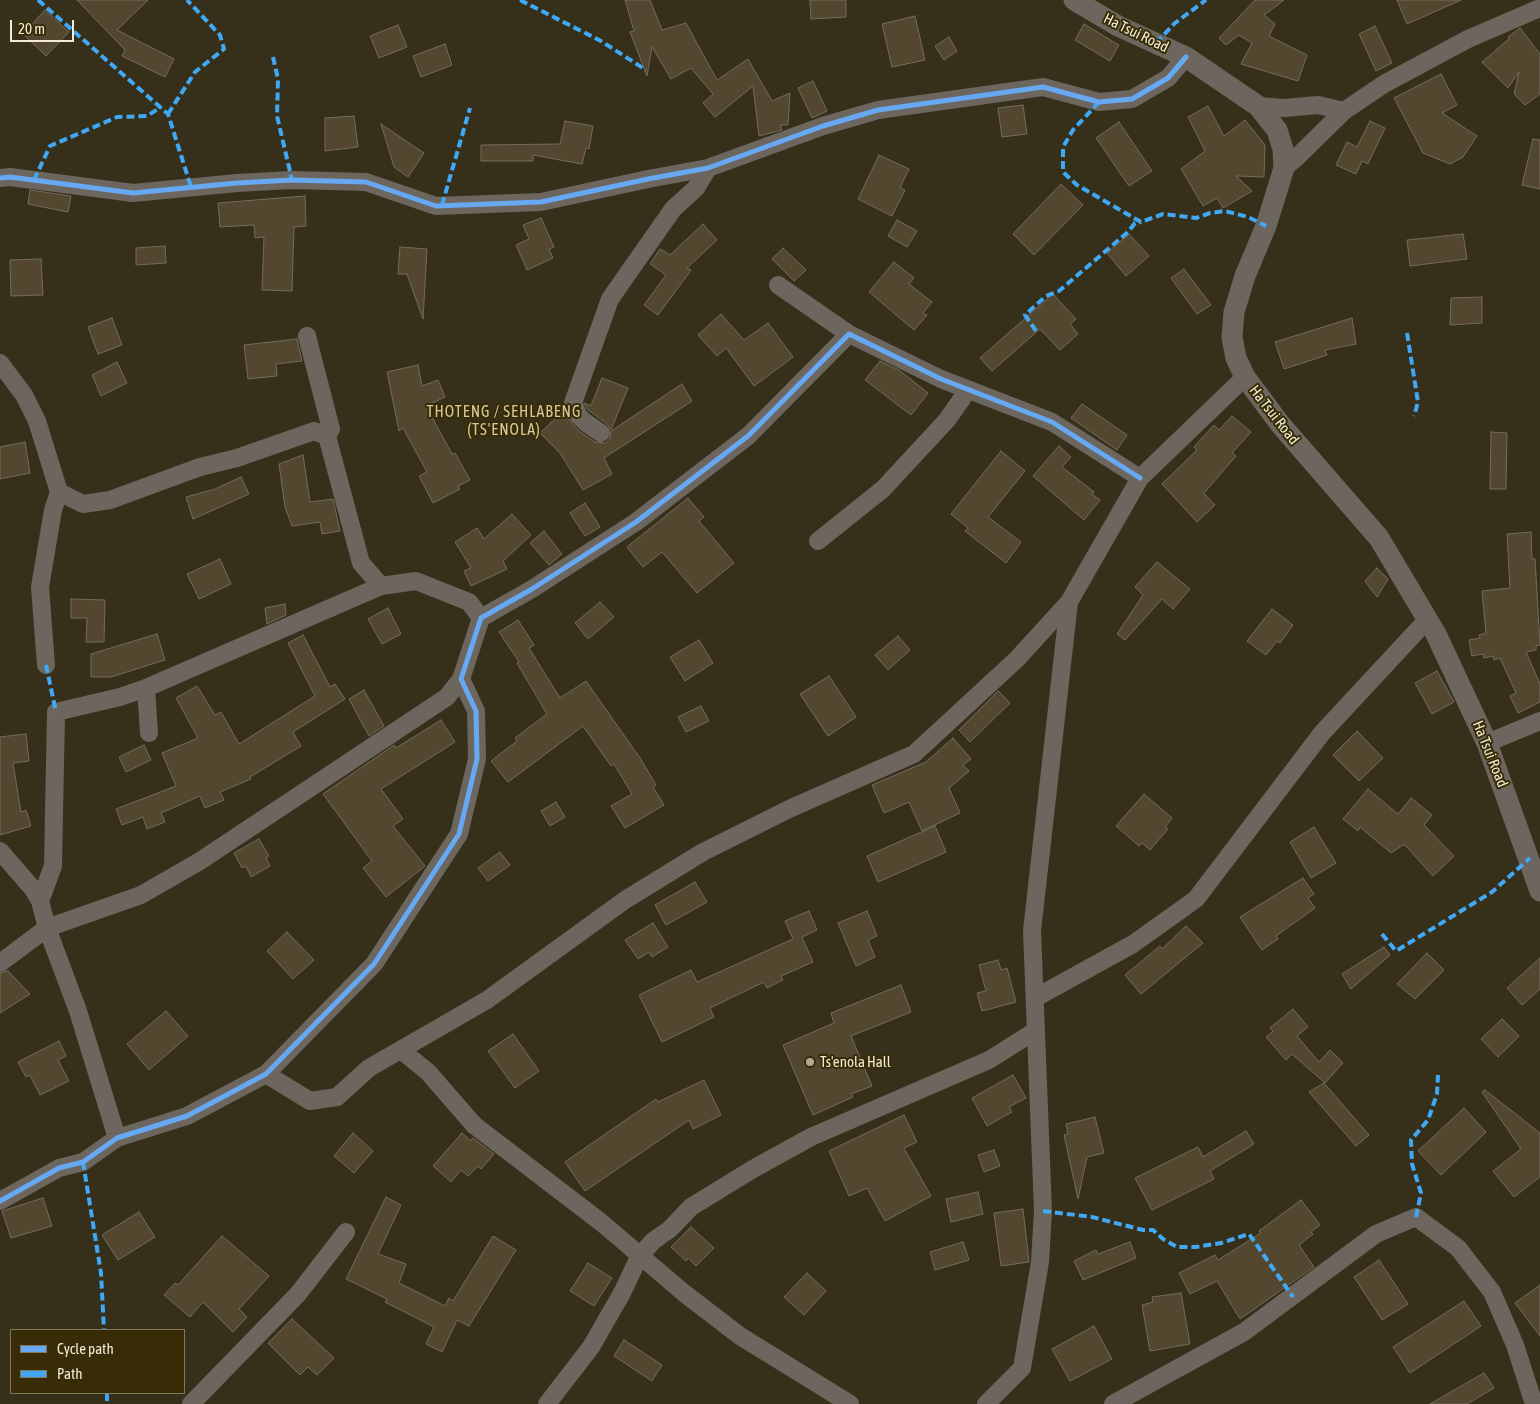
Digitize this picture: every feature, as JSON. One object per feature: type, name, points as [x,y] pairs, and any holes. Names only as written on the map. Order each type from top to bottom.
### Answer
[{"type":"street","name":"Ha Tsui Road","points":[[1074,0],[1118,26],[1186,57],[1258,106],[1277,130],[1283,149],[1284,168],[1266,226],[1245,276],[1234,312],[1232,337],[1236,358],[1245,377],[1280,424],[1379,538],[1436,634],[1487,743],[1540,891]]},
{"type":"street","points":[[1284,168],[1344,111],[1384,84],[1468,39],[1540,8]]},
{"type":"street","points":[[0,178],[10,176],[133,193],[292,180],[366,182],[436,206],[541,202],[708,168],[823,126],[878,110],[1043,87],[1098,102],[1132,99],[1168,78],[1186,57]]},
{"type":"street","points":[[1258,106],[1284,108],[1318,105],[1344,111]]},
{"type":"street","points":[[601,433],[582,418],[574,403],[610,299],[673,209],[696,188],[708,168]]},
{"type":"street","points":[[778,285],[849,334],[968,390],[1052,422],[1140,478]]},
{"type":"street","points":[[0,963],[47,928],[141,895],[200,861],[447,697],[461,679],[481,618],[532,589],[636,522],[748,436],[849,334]]},
{"type":"street","points":[[307,336],[331,429],[327,436],[361,563],[381,586]]},
{"type":"street","points":[[0,363],[24,395],[37,421],[59,492],[51,518],[40,587],[46,665]]},
{"type":"street","points":[[266,1074],[310,1101],[337,1096],[369,1068],[487,1000],[625,900],[703,852],[789,809],[914,754],[1017,659],[1070,602],[1140,478],[1245,377]]},
{"type":"street","points":[[818,541],[883,489],[947,420],[968,390]]},
{"type":"street","points":[[59,492],[83,504],[110,500],[200,467],[237,458],[314,431],[327,436]]},
{"type":"street","points":[[40,901],[53,866],[56,712],[120,698],[146,688],[381,586],[416,581],[469,602],[481,618]]},
{"type":"street","points":[[986,1404],[1022,1368],[1040,1262],[1043,1211],[1032,931],[1070,602]]},
{"type":"street","points":[[1035,998],[1133,944],[1196,899],[1322,733],[1428,620]]},
{"type":"street","points":[[0,1201],[59,1168],[83,1162],[117,1138],[186,1116],[266,1074],[374,964],[459,834],[477,759],[476,711],[461,679]]},
{"type":"street","points":[[146,688],[149,733]]},
{"type":"street","points":[[1487,743],[1540,721]]},
{"type":"street","points":[[0,851],[33,888],[40,901],[47,928],[78,1011],[117,1138]]},
{"type":"street","points":[[547,1404],[591,1347],[622,1293],[639,1257],[653,1241],[670,1230],[691,1208],[753,1169],[811,1137],[989,1060],[1035,1032]]},
{"type":"street","points":[[402,1050],[428,1072],[474,1125],[602,1223],[639,1257],[740,1336],[850,1404]]},
{"type":"street","points":[[1113,1404],[1244,1332],[1376,1234],[1416,1217],[1458,1248],[1492,1292],[1515,1345],[1534,1404]]},
{"type":"street","points":[[191,1404],[298,1294],[346,1232]]},
{"type":"building","points":[[77,0],[148,0],[117,30],[174,59],[165,77],[122,56],[125,50]]},
{"type":"building","points":[[625,0],[650,0],[662,30],[686,23],[717,80],[748,59],[772,101],[790,93],[788,125],[780,125],[782,130],[759,136],[753,86],[715,117],[703,103],[713,94],[691,68],[671,79],[652,47],[647,76],[630,32],[634,31]]},
{"type":"building","points":[[810,0],[846,0],[846,17],[811,19]]},
{"type":"building","points":[[1255,0],[1284,0],[1264,15],[1275,24],[1269,36],[1307,55],[1298,81],[1241,64],[1252,43],[1239,35],[1226,45],[1219,38]]},
{"type":"building","points":[[1397,0],[1461,0],[1407,24]]},
{"type":"building","points":[[45,10],[69,32],[46,56],[23,34]]},
{"type":"building","points":[[915,16],[925,60],[892,67],[882,24]]},
{"type":"building","points":[[1084,24],[1119,45],[1110,61],[1075,40]]},
{"type":"building","points":[[398,25],[407,47],[379,58],[370,36]]},
{"type":"building","points":[[1375,26],[1392,63],[1376,71],[1359,34]]},
{"type":"building","points":[[1520,28],[1540,54],[1540,94],[1525,105],[1514,94],[1519,72],[1508,88],[1482,62]]},
{"type":"building","points":[[949,37],[957,51],[944,60],[935,46]]},
{"type":"building","points":[[445,44],[452,65],[421,77],[413,56]]},
{"type":"building","points":[[1441,74],[1457,105],[1442,113],[1477,136],[1463,157],[1450,164],[1423,153],[1394,98]]},
{"type":"building","points":[[813,81],[827,111],[812,118],[798,88]]},
{"type":"building","points":[[1023,105],[1027,134],[1002,137],[998,108]]},
{"type":"building","points":[[1208,106],[1224,136],[1245,120],[1265,145],[1264,177],[1236,176],[1252,191],[1223,208],[1217,198],[1203,206],[1181,169],[1205,151],[1188,117]]},
{"type":"building","points":[[354,116],[358,147],[325,151],[325,118]]},
{"type":"building","points":[[565,121],[593,126],[589,149],[586,148],[582,164],[533,155],[533,161],[481,161],[481,145],[560,144]]},
{"type":"building","points":[[1370,121],[1385,128],[1368,164],[1362,161],[1356,174],[1336,165],[1347,142],[1357,147]]},
{"type":"building","points":[[1119,122],[1152,171],[1129,186],[1096,138]]},
{"type":"building","points":[[381,124],[424,153],[408,177],[394,167]]},
{"type":"building","points":[[1533,139],[1540,140],[1540,189],[1522,185]]},
{"type":"building","points":[[879,155],[909,169],[900,188],[905,190],[892,216],[858,199]]},
{"type":"building","points":[[1061,184],[1083,205],[1034,255],[1013,234]]},
{"type":"building","points":[[30,190],[71,196],[68,212],[28,204]]},
{"type":"building","points":[[305,196],[306,226],[294,227],[292,291],[262,290],[264,237],[255,238],[254,225],[220,227],[218,203]]},
{"type":"building","points":[[541,218],[554,247],[549,249],[553,258],[527,270],[516,245],[529,239],[523,225]]},
{"type":"building","points":[[897,220],[917,231],[907,247],[888,236]]},
{"type":"building","points":[[703,224],[717,240],[687,268],[691,270],[658,315],[644,305],[666,275],[650,264],[660,249],[670,255]]},
{"type":"building","points":[[1129,234],[1149,256],[1126,276],[1107,253]]},
{"type":"building","points":[[1463,234],[1467,259],[1410,266],[1407,240]]},
{"type":"building","points":[[165,246],[166,263],[136,265],[136,248]]},
{"type":"building","points":[[400,247],[427,249],[423,319],[407,274],[398,274]]},
{"type":"building","points":[[783,248],[806,270],[794,281],[772,259]]},
{"type":"building","points":[[41,259],[43,295],[11,296],[10,260]]},
{"type":"building","points":[[894,262],[914,278],[909,284],[932,302],[923,313],[927,315],[914,330],[869,292]]},
{"type":"building","points":[[1184,269],[1211,305],[1197,314],[1171,278]]},
{"type":"building","points":[[1053,294],[1076,319],[1070,324],[1078,334],[1060,350],[1040,329],[992,371],[980,358]]},
{"type":"building","points":[[1482,297],[1482,323],[1450,325],[1451,298]]},
{"type":"building","points":[[721,314],[744,340],[768,323],[793,357],[754,386],[726,348],[717,356],[698,335]]},
{"type":"building","points":[[112,318],[122,345],[98,354],[88,327]]},
{"type":"building","points":[[1352,318],[1356,344],[1325,350],[1327,355],[1284,369],[1275,342]]},
{"type":"building","points":[[297,339],[302,361],[276,364],[277,376],[248,379],[244,345]]},
{"type":"building","points":[[880,361],[899,370],[928,393],[911,415],[865,380]]},
{"type":"building","points":[[117,362],[127,383],[101,396],[92,375]]},
{"type":"building","points":[[418,365],[422,386],[438,380],[445,397],[426,406],[452,454],[455,453],[470,480],[458,486],[460,489],[433,503],[419,476],[427,472],[403,428],[399,431],[387,372]]},
{"type":"building","points":[[602,378],[628,388],[611,430],[607,424],[587,409],[584,403],[591,406]]},
{"type":"building","points":[[682,384],[692,401],[604,458],[612,474],[583,490],[560,453],[540,433],[562,412],[579,431],[595,442],[605,443],[610,439],[611,431]]},
{"type":"building","points":[[1082,404],[1127,435],[1117,450],[1071,418]]},
{"type":"building","points":[[1232,416],[1251,432],[1232,453],[1236,456],[1204,493],[1215,505],[1197,522],[1162,484],[1197,450],[1194,447],[1214,425],[1219,430]]},
{"type":"building","points":[[1491,432],[1507,433],[1506,489],[1490,489]]},
{"type":"building","points":[[25,442],[30,473],[0,479],[0,447]]},
{"type":"building","points":[[1059,446],[1071,457],[1062,467],[1094,492],[1092,494],[1100,500],[1084,520],[1033,476]]},
{"type":"building","points":[[1001,451],[1025,471],[988,517],[1021,542],[1006,563],[965,531],[968,528],[951,514]]},
{"type":"building","points":[[303,455],[310,502],[333,499],[340,531],[322,534],[320,522],[292,526],[285,507],[279,464]]},
{"type":"building","points":[[241,477],[249,494],[193,519],[186,497],[215,489]]},
{"type":"building","points":[[688,498],[704,517],[699,521],[734,563],[697,593],[662,552],[643,567],[627,547]]},
{"type":"building","points":[[585,503],[600,527],[585,536],[570,513]]},
{"type":"building","points":[[512,514],[531,535],[503,561],[507,569],[471,586],[464,571],[471,568],[455,542],[477,528],[484,539]]},
{"type":"building","points":[[544,531],[562,554],[549,565],[530,543]]},
{"type":"building","points":[[1531,532],[1532,559],[1535,559],[1540,645],[1536,646],[1536,650],[1526,652],[1540,684],[1540,702],[1518,713],[1510,696],[1516,693],[1500,658],[1494,660],[1493,656],[1484,658],[1483,654],[1472,656],[1469,640],[1480,638],[1479,635],[1486,633],[1482,591],[1510,588],[1507,534]]},
{"type":"building","points":[[220,559],[231,584],[199,599],[187,574]]},
{"type":"building","points":[[1157,562],[1190,589],[1173,609],[1162,599],[1125,640],[1117,634],[1143,595],[1135,587]]},
{"type":"building","points":[[1377,568],[1388,579],[1377,597],[1365,581]]},
{"type":"building","points":[[71,599],[105,600],[104,642],[86,642],[87,618],[71,618]]},
{"type":"building","points":[[600,602],[614,617],[588,639],[575,623]]},
{"type":"building","points":[[285,604],[286,615],[267,624],[265,608]]},
{"type":"building","points":[[388,608],[401,634],[382,644],[368,619]]},
{"type":"building","points":[[1272,609],[1293,625],[1280,643],[1277,641],[1266,655],[1247,641]]},
{"type":"building","points":[[518,620],[534,645],[529,648],[560,698],[586,681],[640,758],[656,785],[653,787],[664,805],[625,828],[611,806],[632,794],[614,764],[611,766],[583,726],[508,782],[491,761],[517,741],[515,738],[547,714],[517,663],[519,662],[499,632]]},
{"type":"building","points":[[157,634],[165,660],[111,677],[91,677],[91,654]]},
{"type":"building","points":[[303,635],[330,687],[335,684],[345,699],[293,732],[301,746],[250,777],[251,779],[220,792],[224,800],[205,808],[200,796],[161,813],[165,822],[147,829],[143,817],[122,825],[116,809],[176,786],[162,753],[198,738],[176,698],[197,686],[215,715],[221,712],[239,744],[315,696],[288,643]]},
{"type":"building","points":[[898,636],[910,650],[888,670],[875,655]]},
{"type":"building","points":[[699,640],[713,663],[685,681],[670,657]]},
{"type":"building","points":[[1437,671],[1454,702],[1432,714],[1415,683]]},
{"type":"building","points":[[829,676],[856,717],[828,736],[800,694]]},
{"type":"building","points":[[364,690],[384,726],[369,736],[349,699]]},
{"type":"building","points":[[998,691],[1010,703],[970,742],[959,730]]},
{"type":"building","points":[[701,706],[709,721],[686,732],[678,717]]},
{"type":"building","points":[[441,720],[455,742],[381,789],[403,819],[393,826],[425,866],[386,897],[363,868],[372,861],[323,794],[394,745],[396,748]]},
{"type":"building","points":[[1357,731],[1383,758],[1359,781],[1333,755]]},
{"type":"building","points":[[26,734],[29,761],[13,763],[21,812],[26,810],[31,826],[0,835],[0,737]]},
{"type":"building","points":[[953,738],[971,759],[963,765],[969,771],[949,788],[960,813],[922,831],[909,802],[884,813],[872,785],[926,762]]},
{"type":"building","points":[[144,745],[151,760],[126,772],[119,757]]},
{"type":"building","points":[[1368,789],[1398,814],[1411,798],[1432,815],[1424,825],[1454,856],[1433,876],[1406,846],[1403,845],[1391,853],[1360,827],[1358,831],[1343,819]]},
{"type":"building","points":[[1144,794],[1172,818],[1165,827],[1168,829],[1150,850],[1142,843],[1139,846],[1116,826]]},
{"type":"building","points":[[556,802],[565,817],[550,826],[541,811]]},
{"type":"building","points":[[935,826],[946,852],[878,882],[867,856]]},
{"type":"building","points":[[1314,827],[1336,863],[1311,878],[1290,842]]},
{"type":"building","points":[[259,839],[269,856],[266,858],[270,866],[251,877],[246,866],[242,868],[234,853]]},
{"type":"building","points":[[500,852],[510,865],[488,881],[478,868]]},
{"type":"building","points":[[1303,878],[1314,894],[1308,898],[1315,908],[1276,936],[1278,939],[1262,950],[1240,917]]},
{"type":"building","points":[[695,882],[707,902],[666,925],[655,905]]},
{"type":"building","points":[[809,911],[817,930],[802,937],[813,962],[781,976],[783,980],[767,988],[764,982],[710,1008],[714,1017],[662,1042],[639,995],[691,970],[697,982],[793,939],[785,921]]},
{"type":"building","points":[[867,911],[877,936],[868,940],[875,957],[856,966],[838,923]]},
{"type":"building","points":[[653,923],[668,947],[652,957],[649,952],[638,959],[625,940]]},
{"type":"building","points":[[1186,926],[1203,943],[1141,994],[1125,975],[1160,946],[1162,949]]},
{"type":"building","points":[[287,932],[314,960],[293,979],[267,951]]},
{"type":"building","points":[[1384,947],[1390,955],[1351,989],[1342,974]]},
{"type":"building","points":[[1427,953],[1444,970],[1415,999],[1397,984]]},
{"type":"building","points":[[1540,958],[1540,989],[1522,1005],[1507,988]]},
{"type":"building","points":[[998,960],[1001,970],[1007,968],[1016,1002],[982,1011],[977,993],[986,991],[979,965]]},
{"type":"building","points":[[8,971],[30,994],[0,1013],[0,973]]},
{"type":"building","points":[[901,985],[911,1012],[851,1036],[872,1086],[851,1094],[853,1097],[813,1115],[783,1045],[834,1023],[831,1013]]},
{"type":"building","points":[[1293,1009],[1308,1027],[1297,1036],[1319,1062],[1330,1050],[1343,1063],[1325,1083],[1292,1054],[1286,1060],[1266,1037],[1273,1031],[1270,1028]]},
{"type":"building","points":[[166,1011],[188,1036],[149,1070],[127,1044]]},
{"type":"building","points":[[1502,1019],[1519,1036],[1498,1057],[1481,1039]]},
{"type":"building","points":[[513,1034],[539,1071],[515,1088],[488,1051]]},
{"type":"building","points":[[59,1041],[66,1056],[58,1060],[69,1081],[40,1095],[30,1075],[26,1077],[18,1062]]},
{"type":"building","points":[[1013,1075],[1026,1098],[1009,1107],[1012,1112],[987,1126],[972,1098]]},
{"type":"building","points":[[704,1080],[721,1115],[693,1129],[689,1120],[585,1191],[565,1162],[656,1099],[658,1102]]},
{"type":"building","points":[[1324,1083],[1369,1135],[1356,1146],[1309,1092]]},
{"type":"building","points":[[1485,1090],[1540,1133],[1540,1177],[1514,1197],[1493,1171],[1521,1149],[1482,1092]]},
{"type":"building","points":[[1464,1108],[1486,1132],[1441,1175],[1418,1151]]},
{"type":"building","points":[[904,1115],[917,1142],[904,1148],[931,1196],[885,1221],[867,1188],[849,1196],[829,1151]]},
{"type":"building","points":[[1095,1117],[1104,1153],[1087,1157],[1078,1199],[1064,1135],[1068,1134],[1066,1124]]},
{"type":"building","points":[[1246,1131],[1254,1144],[1210,1171],[1214,1179],[1152,1210],[1135,1178],[1198,1147],[1203,1157]]},
{"type":"building","points":[[353,1133],[373,1151],[354,1173],[334,1156]]},
{"type":"building","points":[[462,1133],[471,1141],[473,1138],[494,1154],[481,1169],[478,1166],[468,1176],[461,1170],[451,1182],[433,1166]]},
{"type":"building","points":[[994,1150],[1000,1166],[984,1172],[978,1155]]},
{"type":"building","points":[[978,1192],[983,1214],[951,1222],[946,1199]]},
{"type":"building","points":[[386,1197],[401,1205],[378,1254],[406,1264],[399,1283],[445,1306],[449,1298],[453,1301],[493,1236],[516,1250],[469,1326],[457,1320],[442,1352],[426,1344],[434,1327],[385,1302],[387,1299],[346,1279]]},
{"type":"building","points":[[43,1198],[52,1226],[11,1238],[2,1211]]},
{"type":"building","points":[[1301,1200],[1320,1225],[1311,1232],[1313,1234],[1299,1245],[1314,1267],[1240,1319],[1217,1281],[1190,1294],[1179,1273],[1215,1255],[1218,1260],[1261,1233],[1259,1231]]},
{"type":"building","points":[[1023,1209],[1029,1262],[1001,1266],[994,1213]]},
{"type":"building","points":[[139,1212],[155,1237],[118,1260],[102,1235]]},
{"type":"building","points":[[691,1227],[714,1248],[696,1266],[688,1258],[686,1261],[671,1247]]},
{"type":"building","points":[[222,1236],[269,1276],[239,1309],[247,1317],[233,1332],[203,1302],[190,1317],[164,1295],[175,1283],[178,1285]]},
{"type":"building","points":[[963,1242],[969,1260],[935,1270],[930,1252]]},
{"type":"building","points":[[1130,1242],[1136,1258],[1083,1280],[1074,1261],[1096,1250],[1098,1254]]},
{"type":"building","points":[[1379,1260],[1408,1304],[1382,1320],[1354,1277]]},
{"type":"building","points":[[588,1263],[612,1278],[594,1306],[570,1291]]},
{"type":"building","points":[[807,1273],[826,1291],[804,1315],[784,1297]]},
{"type":"building","points":[[1540,1285],[1540,1336],[1515,1303]]},
{"type":"building","points":[[1181,1293],[1190,1344],[1150,1351],[1142,1305],[1153,1302],[1152,1297]]},
{"type":"building","points":[[1464,1301],[1481,1326],[1410,1373],[1393,1347]]},
{"type":"building","points":[[292,1319],[334,1358],[317,1375],[308,1367],[300,1375],[268,1343]]},
{"type":"building","points":[[1094,1326],[1112,1359],[1070,1381],[1052,1349]]},
{"type":"building","points":[[624,1340],[662,1365],[652,1381],[614,1356]]},
{"type":"building","points":[[1484,1373],[1494,1388],[1467,1404],[1430,1404]]},
{"type":"marked path","points":[[38,0],[168,114],[191,187]]},
{"type":"marked path","points":[[168,114],[195,72],[224,49],[220,35],[187,0]]},
{"type":"marked path","points":[[520,0],[601,41],[646,70]]},
{"type":"marked path","points":[[1156,43],[1175,23],[1206,0]]},
{"type":"marked path","points":[[273,57],[278,79],[277,116],[292,180]]},
{"type":"marked path","points":[[1099,102],[1073,130],[1063,147],[1063,172],[1077,185],[1141,222],[1163,214],[1196,218],[1210,213],[1225,211],[1248,217],[1266,226]]},
{"type":"marked path","points":[[34,180],[50,146],[117,117],[147,116],[161,107]]},
{"type":"marked path","points":[[442,205],[470,108]]},
{"type":"marked path","points":[[1036,331],[1025,315],[1046,296],[1059,291],[1128,232],[1135,223],[1141,222]]},
{"type":"marked path","points":[[1407,333],[1418,402],[1414,416]]},
{"type":"marked path","points":[[46,665],[56,712]]},
{"type":"marked path","points":[[1382,934],[1396,951],[1492,892],[1530,858]]},
{"type":"marked path","points":[[1416,1217],[1421,1193],[1412,1164],[1411,1140],[1428,1120],[1437,1094],[1438,1075]]},
{"type":"marked path","points":[[83,1162],[101,1273],[104,1329]]},
{"type":"marked path","points":[[1043,1211],[1092,1217],[1143,1230],[1153,1230],[1163,1239],[1177,1247],[1196,1247],[1221,1243],[1249,1234],[1293,1297]]},
{"type":"marked path","points":[[107,1394],[107,1404]]},
{"type":"cycle path","points":[[0,178],[10,177],[133,193],[292,180],[366,182],[436,206],[541,202],[708,168],[823,126],[878,110],[1043,87],[1099,102],[1132,99],[1168,78],[1186,57]]},
{"type":"cycle path","points":[[0,1201],[59,1168],[83,1162],[117,1138],[187,1116],[266,1074],[374,964],[459,834],[477,759],[476,711],[461,679],[481,618],[532,589],[636,522],[748,436],[849,334],[941,379],[1052,422],[1140,478]]},
{"type":"place","name":"Ts'enola Hall","points":[[810,1062]]},
{"type":"district","name":"THOTENG / SEHLABENG (TS'ENOLA)","points":[[504,421]]}]
